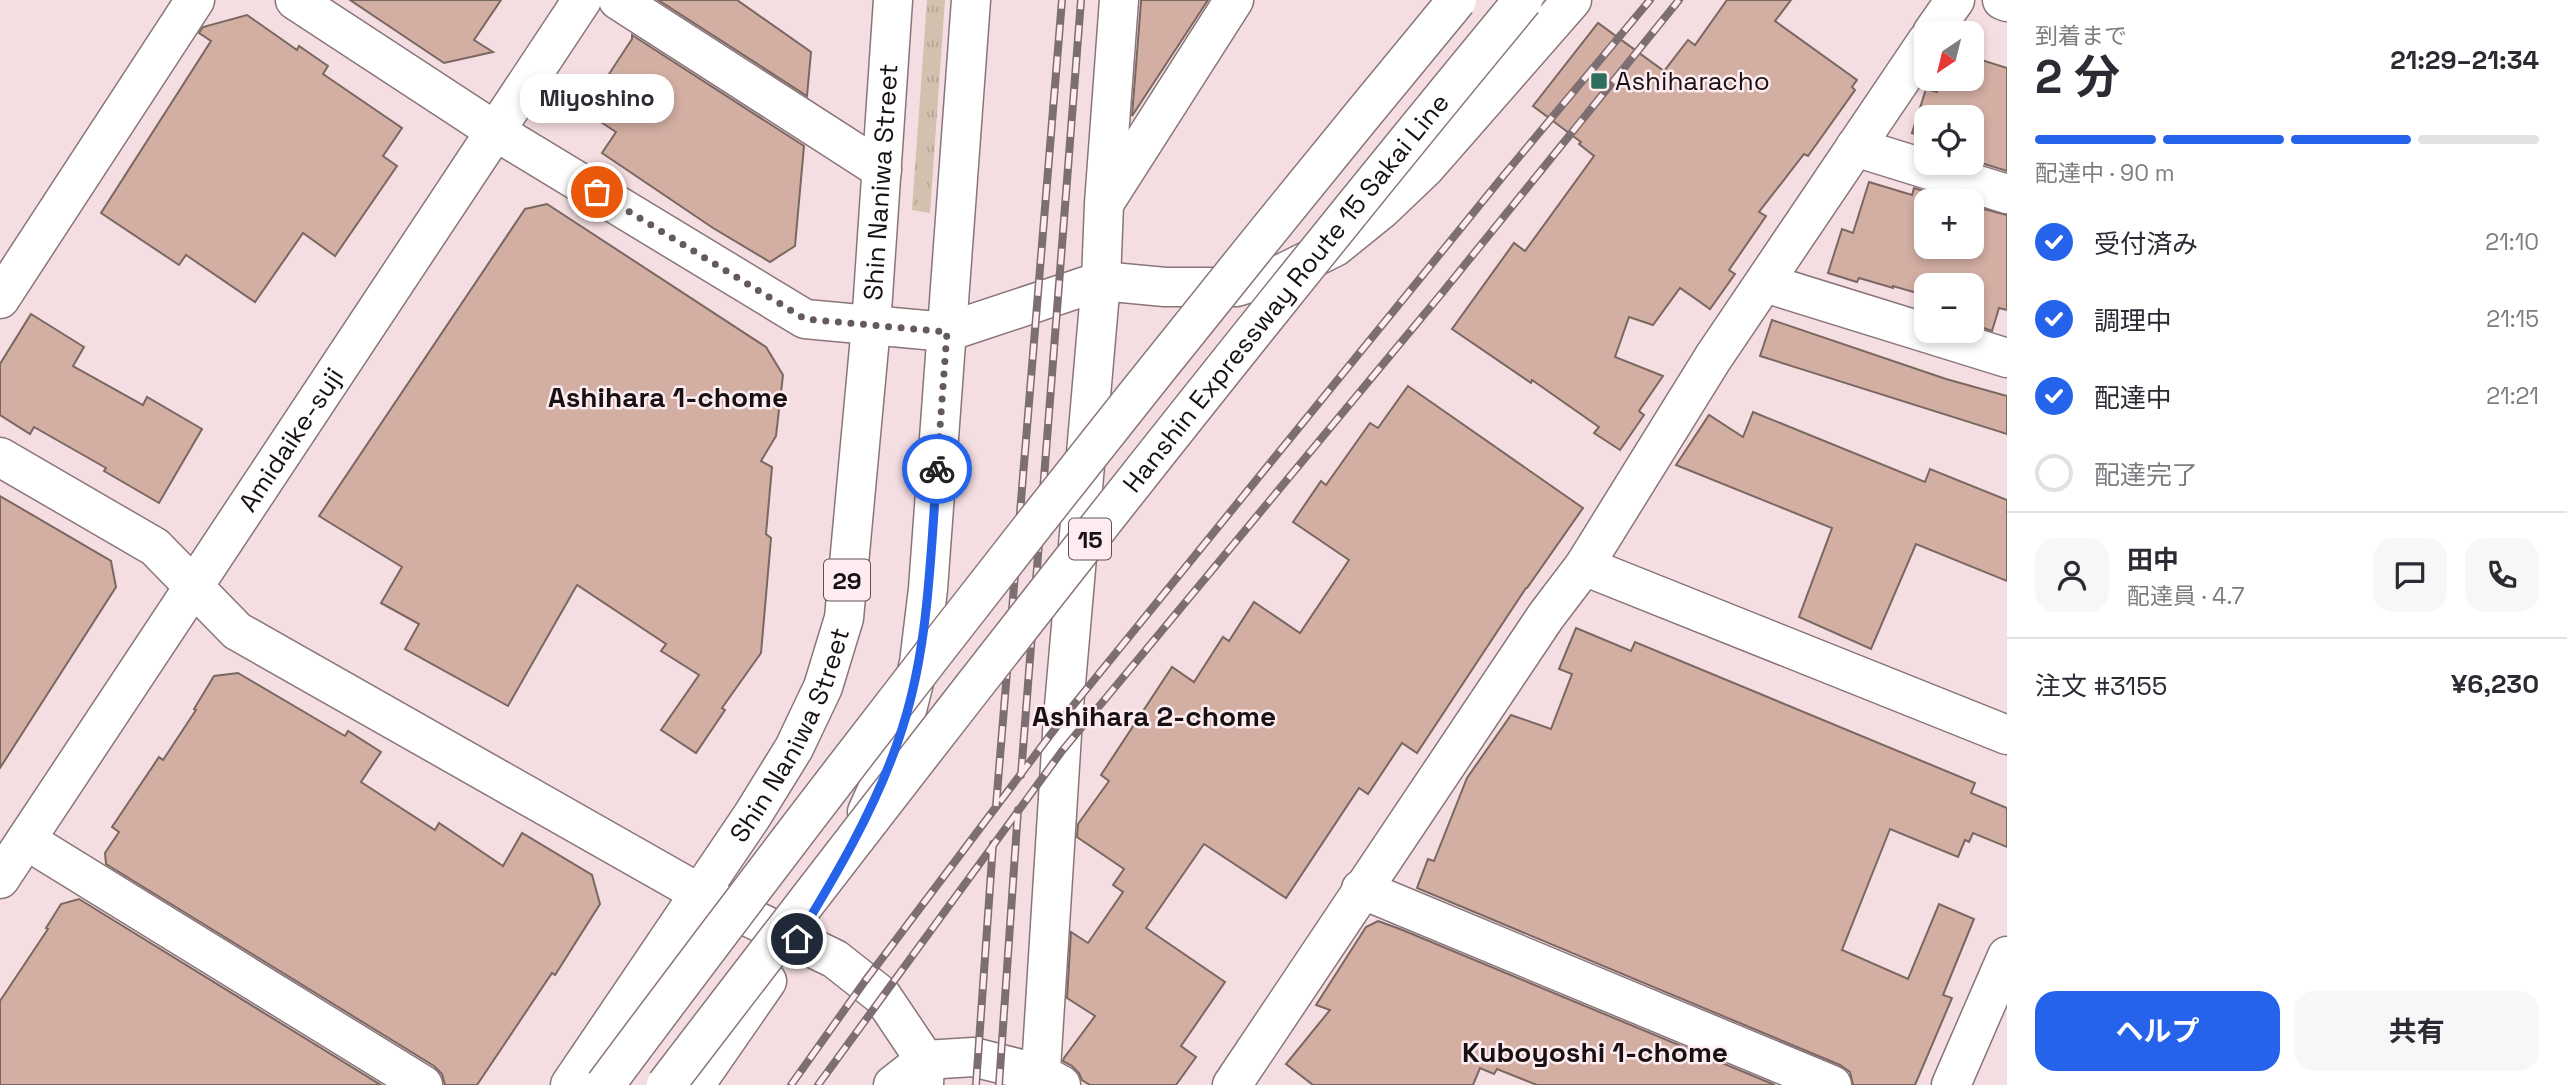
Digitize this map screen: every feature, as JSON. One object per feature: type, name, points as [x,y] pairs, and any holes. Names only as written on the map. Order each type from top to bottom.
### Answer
[{"type":"main road","points":[[0,299],[195,0]]},
{"type":"main road","points":[[295,0],[495,131],[805,319],[947,332],[1101,281],[1165,287],[1236,286],[1283,273],[1335,247],[1425,169],[1572,0]]},
{"type":"main road","name":"Amidaike-suji","points":[[0,879],[582,0]]},
{"type":"main road","points":[[618,0],[882,170]]},
{"type":"main road","name":"Shin Naniwa Street","points":[[570,1085],[752,816],[794,748],[823,687],[844,618],[871,326],[893,0]]},
{"type":"main road","points":[[695,1085],[797,939],[826,891],[894,752],[919,663],[929,589],[971,0]]},
{"type":"main road","points":[[893,1085],[973,1057],[1047,1081],[1063,718],[1101,281],[1119,0]]},
{"type":"main road","points":[[1104,204],[1234,0]]},
{"type":"main road","name":"Hanshin Expressway Route 15 Sakai Line","points":[[606,1085],[889,711],[1289,204],[1457,0]]},
{"type":"main road","name":"Hanshin Expressway Route 15 Sakai Line","points":[[666,1085],[947,719],[1327,238],[1522,0]]},
{"type":"main road","points":[[1940,21],[1955,0]]},
{"type":"main road","points":[[1232,1085],[1546,616],[1584,566],[1713,358],[1914,60]]},
{"type":"main road","points":[[1856,147],[2007,194]]},
{"type":"main road","points":[[1765,283],[2007,358]]},
{"type":"main road","points":[[0,457],[155,547],[237,631],[699,893],[835,959],[882,996],[925,1072]]},
{"type":"main road","points":[[1584,566],[2007,735]]},
{"type":"main road","points":[[26,840],[423,1085]]},
{"type":"main road","points":[[1361,889],[1832,1085]]},
{"type":"main road","points":[[1951,1085],[2006,960]]},
{"type":"green space","points":[[927,0],[945,0],[930,213],[912,210]]},
{"type":"building","points":[[350,0],[501,0],[474,40],[493,52],[444,63]]},
{"type":"building","points":[[658,0],[737,0],[811,52],[807,96]]},
{"type":"building","points":[[1208,0],[1132,116],[1141,2]]},
{"type":"building","points":[[1727,0],[1791,0],[1775,21],[1857,80],[1852,87],[1855,90],[1808,156],[1804,154],[1759,212],[1766,216],[1729,270],[1735,274],[1710,309],[1680,288],[1653,325],[1629,317],[1615,357],[1663,376],[1639,411],[1644,415],[1620,450],[1594,433],[1599,427],[1452,329],[1514,243],[1525,251],[1594,156],[1579,144],[1581,142],[1533,106],[1598,23],[1664,71],[1688,40],[1695,45]]},
{"type":"building","points":[[247,15],[297,50],[299,46],[328,66],[323,74],[402,128],[383,156],[397,166],[335,256],[303,233],[255,302],[186,255],[179,265],[101,213],[211,41],[199,33],[203,27]]},
{"type":"building","points":[[632,35],[804,146],[795,246],[770,262],[713,228],[602,153],[616,132],[587,113]]},
{"type":"building","points":[[1984,61],[2007,68],[2007,171],[1984,164],[1984,105],[1921,105],[1925,91],[1984,91]]},
{"type":"building","points":[[1869,182],[1912,195],[1914,188],[1917,189],[1914,189],[1914,259],[1984,259],[1984,209],[2007,215],[2007,310],[1999,308],[1992,331],[1984,328],[1984,273],[1914,273],[1914,292],[1859,278],[1857,282],[1828,273],[1842,229],[1853,233]]},
{"type":"building","points":[[547,204],[766,347],[783,375],[776,436],[761,461],[772,467],[766,534],[771,538],[761,653],[722,708],[725,710],[696,753],[661,730],[699,675],[661,651],[666,644],[577,585],[508,706],[405,649],[419,624],[381,603],[402,567],[319,516],[525,209]]},
{"type":"building","points":[[31,314],[84,347],[73,366],[143,405],[147,397],[202,429],[159,503],[104,471],[106,468],[34,427],[30,434],[0,415],[0,364]]},
{"type":"building","points":[[1772,320],[1946,379],[2007,396],[2007,434],[1760,356]]},
{"type":"building","points":[[1408,386],[1583,508],[1526,588],[1417,753],[1402,743],[1368,794],[1359,788],[1286,898],[1204,844],[1146,928],[1225,982],[1181,1046],[1196,1057],[1176,1085],[1090,1085],[1082,1080],[1072,1066],[1063,1061],[1095,1016],[1067,998],[1071,932],[1088,943],[1123,892],[1113,885],[1124,869],[1077,837],[1078,824],[1109,781],[1101,775],[1172,667],[1194,682],[1223,637],[1229,641],[1254,602],[1300,633],[1349,560],[1293,522],[1321,481],[1326,485],[1370,423],[1378,428]]},
{"type":"building","points":[[1753,412],[1925,482],[1930,469],[2007,500],[2007,581],[1916,544],[1871,649],[1799,617],[1832,528],[1676,465],[1709,415],[1743,437]]},
{"type":"building","points":[[0,496],[111,561],[116,587],[0,768]]},
{"type":"building","points":[[1576,628],[1631,651],[1635,642],[1975,783],[1971,793],[2007,808],[2007,847],[1973,833],[1969,842],[1965,840],[1958,857],[1890,829],[1842,950],[1908,979],[1939,904],[1974,919],[1943,995],[1952,998],[1915,1085],[1853,1085],[1850,1072],[1840,1065],[1417,888],[1428,859],[1434,861],[1467,778],[1511,715],[1551,729],[1572,674],[1559,669]]},
{"type":"building","points":[[238,673],[345,736],[348,731],[381,752],[361,782],[435,830],[439,823],[503,866],[522,833],[592,875],[600,904],[555,975],[552,973],[477,1085],[445,1085],[442,1074],[434,1066],[106,864],[105,853],[119,832],[112,827],[159,757],[163,760],[196,710],[194,709],[214,676]]},
{"type":"building","points":[[79,899],[381,1085],[0,1085],[0,1001],[48,929],[46,928],[61,904]]},
{"type":"building","points":[[1378,921],[1775,1085],[1537,1085],[1497,1069],[1494,1074],[1480,1068],[1473,1085],[1313,1085],[1286,1064],[1330,1010],[1316,1005],[1366,927]]},
{"type":"railway","points":[[996,806],[1062,0]]},
{"type":"railway","points":[[1021,775],[1081,0]]},
{"type":"railway","points":[[791,1085],[865,981],[1063,718],[1504,175],[1650,0]]},
{"type":"railway","points":[[818,1085],[1062,751],[1442,293],[1679,0]]},
{"type":"railway","points":[[999,1085],[1018,810]]},
{"type":"railway","points":[[976,1085],[993,844]]},
{"type":"way so far","points":[[597,192],[805,319],[947,332],[937,469]]},
{"type":"place","name":"Ashiharacho","points":[[1599,81]]},
{"type":"place","name":"Miyoshino","points":[[597,192]]},
{"type":"district","name":"Ashihara 1-chome","points":[[668,397]]},
{"type":"district","name":"Ashihara 2-chome","points":[[1154,716]]},
{"type":"district","name":"Kuboyoshi 1-chome","points":[[1595,1052]]},
{"type":"route","points":[[797,939],[862,822],[899,741],[919,663],[929,589],[937,469]]}]
